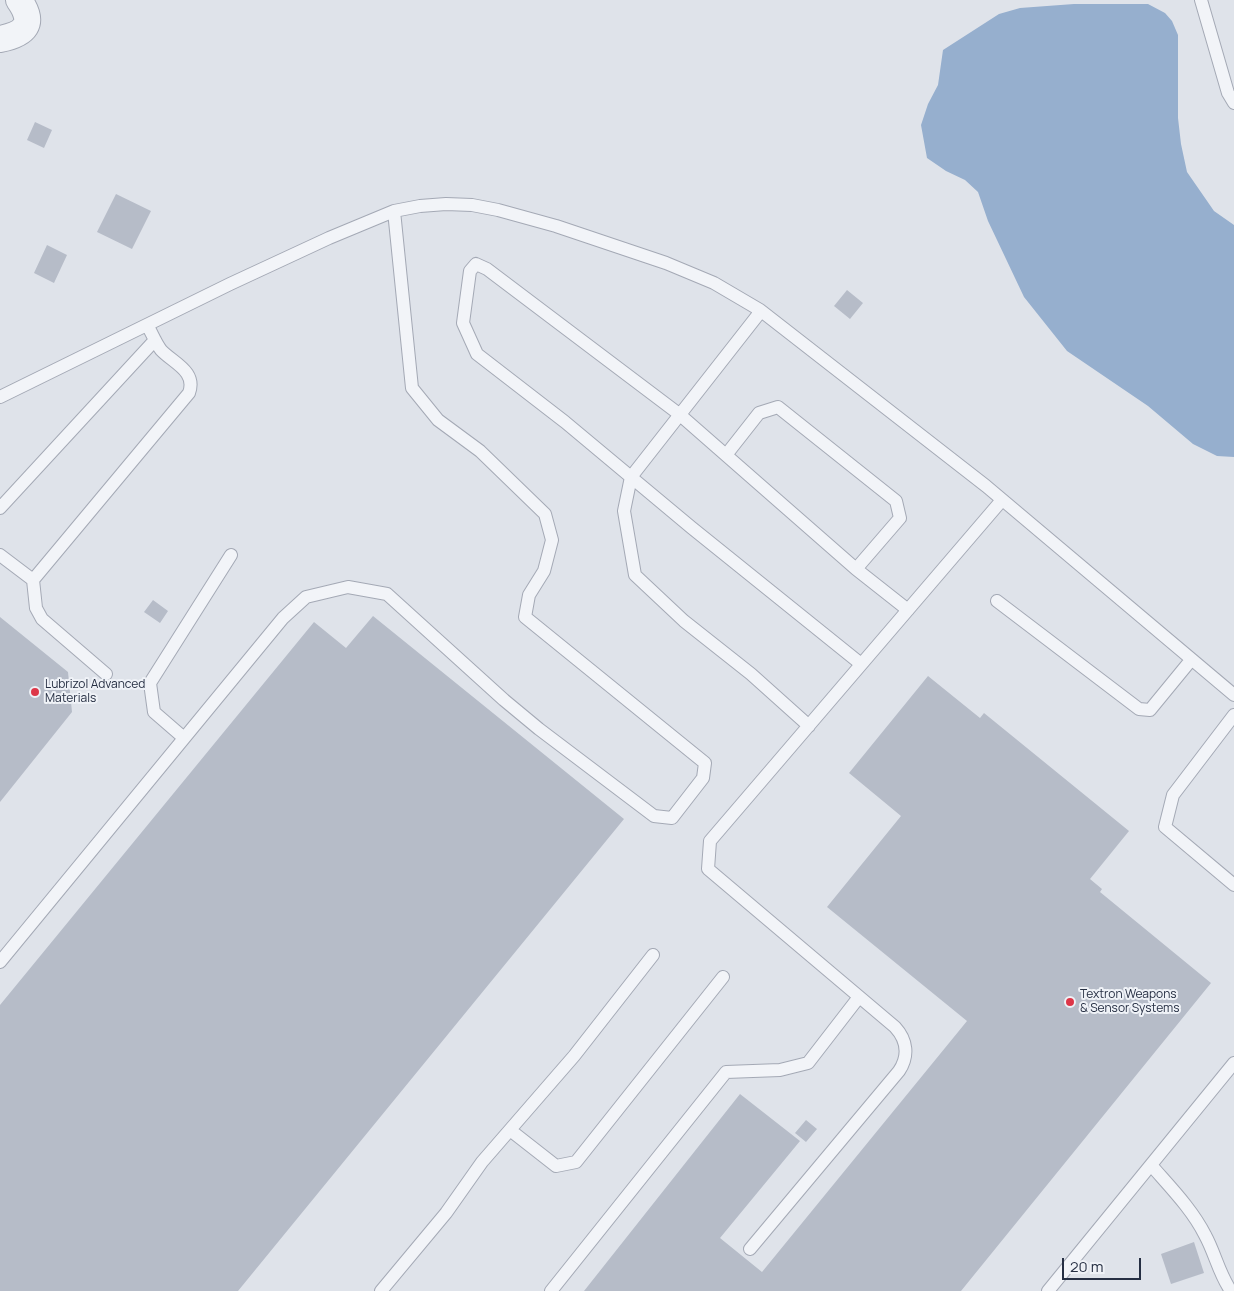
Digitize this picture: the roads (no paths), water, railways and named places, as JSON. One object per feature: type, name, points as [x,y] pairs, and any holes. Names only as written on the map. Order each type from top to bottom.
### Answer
[{"type":"street","points":[[10,37],[25,26],[27,20],[25,10],[19,0]]},
{"type":"lane","points":[[1201,0],[1228,93],[1234,103]]},
{"type":"lane","points":[[0,397],[329,238],[394,212],[420,206],[446,204],[472,205],[498,210],[556,226],[682,269],[714,283],[761,311],[1002,500],[1234,695]]},
{"type":"lane","points":[[0,962],[283,618],[306,597],[348,587],[387,594],[504,700],[539,729],[654,816],[672,818],[703,778],[705,763],[525,617],[529,596],[544,571],[552,540],[545,514],[480,451],[438,420],[412,388],[394,212]]},
{"type":"lane","points":[[861,664],[565,422],[477,354],[463,323],[470,271],[476,264],[487,270],[679,414],[856,569],[908,610]]},
{"type":"lane","points":[[761,311],[631,477],[624,511],[635,575],[684,621],[751,674],[809,726]]},
{"type":"lane","points":[[106,674],[42,619],[36,608],[33,580],[189,393],[191,381],[187,372],[163,351],[147,325]]},
{"type":"lane","points":[[0,508],[155,340]]},
{"type":"lane","points":[[726,455],[759,413],[778,407],[896,501],[900,518],[856,569]]},
{"type":"lane","points":[[750,1249],[902,1066],[906,1048],[899,1031],[708,869],[710,842],[1002,500]]},
{"type":"lane","points":[[0,555],[33,580]]},
{"type":"lane","points":[[184,738],[154,712],[150,683],[231,555]]},
{"type":"lane","points":[[997,601],[1139,709],[1150,710],[1192,660]]},
{"type":"lane","points":[[1234,715],[1173,795],[1165,827],[1234,885]]},
{"type":"lane","points":[[380,1291],[446,1213],[482,1162],[574,1056],[653,955]]},
{"type":"lane","points":[[510,1130],[556,1166],[576,1162],[723,977]]},
{"type":"lane","points":[[550,1291],[726,1072],[780,1070],[808,1063],[859,997]]},
{"type":"lane","points":[[1048,1291],[1234,1063]]},
{"type":"lane","points":[[1151,1165],[1199,1223],[1224,1280],[1231,1291]]},
{"type":"water","points":[[1074,4],[1148,4],[1165,13],[1172,21],[1178,35],[1178,118],[1187,172],[1214,211],[1234,225],[1234,457],[1217,456],[1193,444],[1148,406],[1067,351],[1024,297],[988,221],[978,192],[965,180],[946,171],[927,158],[921,125],[928,104],[938,85],[943,50],[999,14],[1020,8]]},
{"type":"place","name":"Lubrizol Advanced Materials","points":[[35,692]]},
{"type":"place","name":"Textron Weapons & Sensor Systems","points":[[1070,1002]]}]
